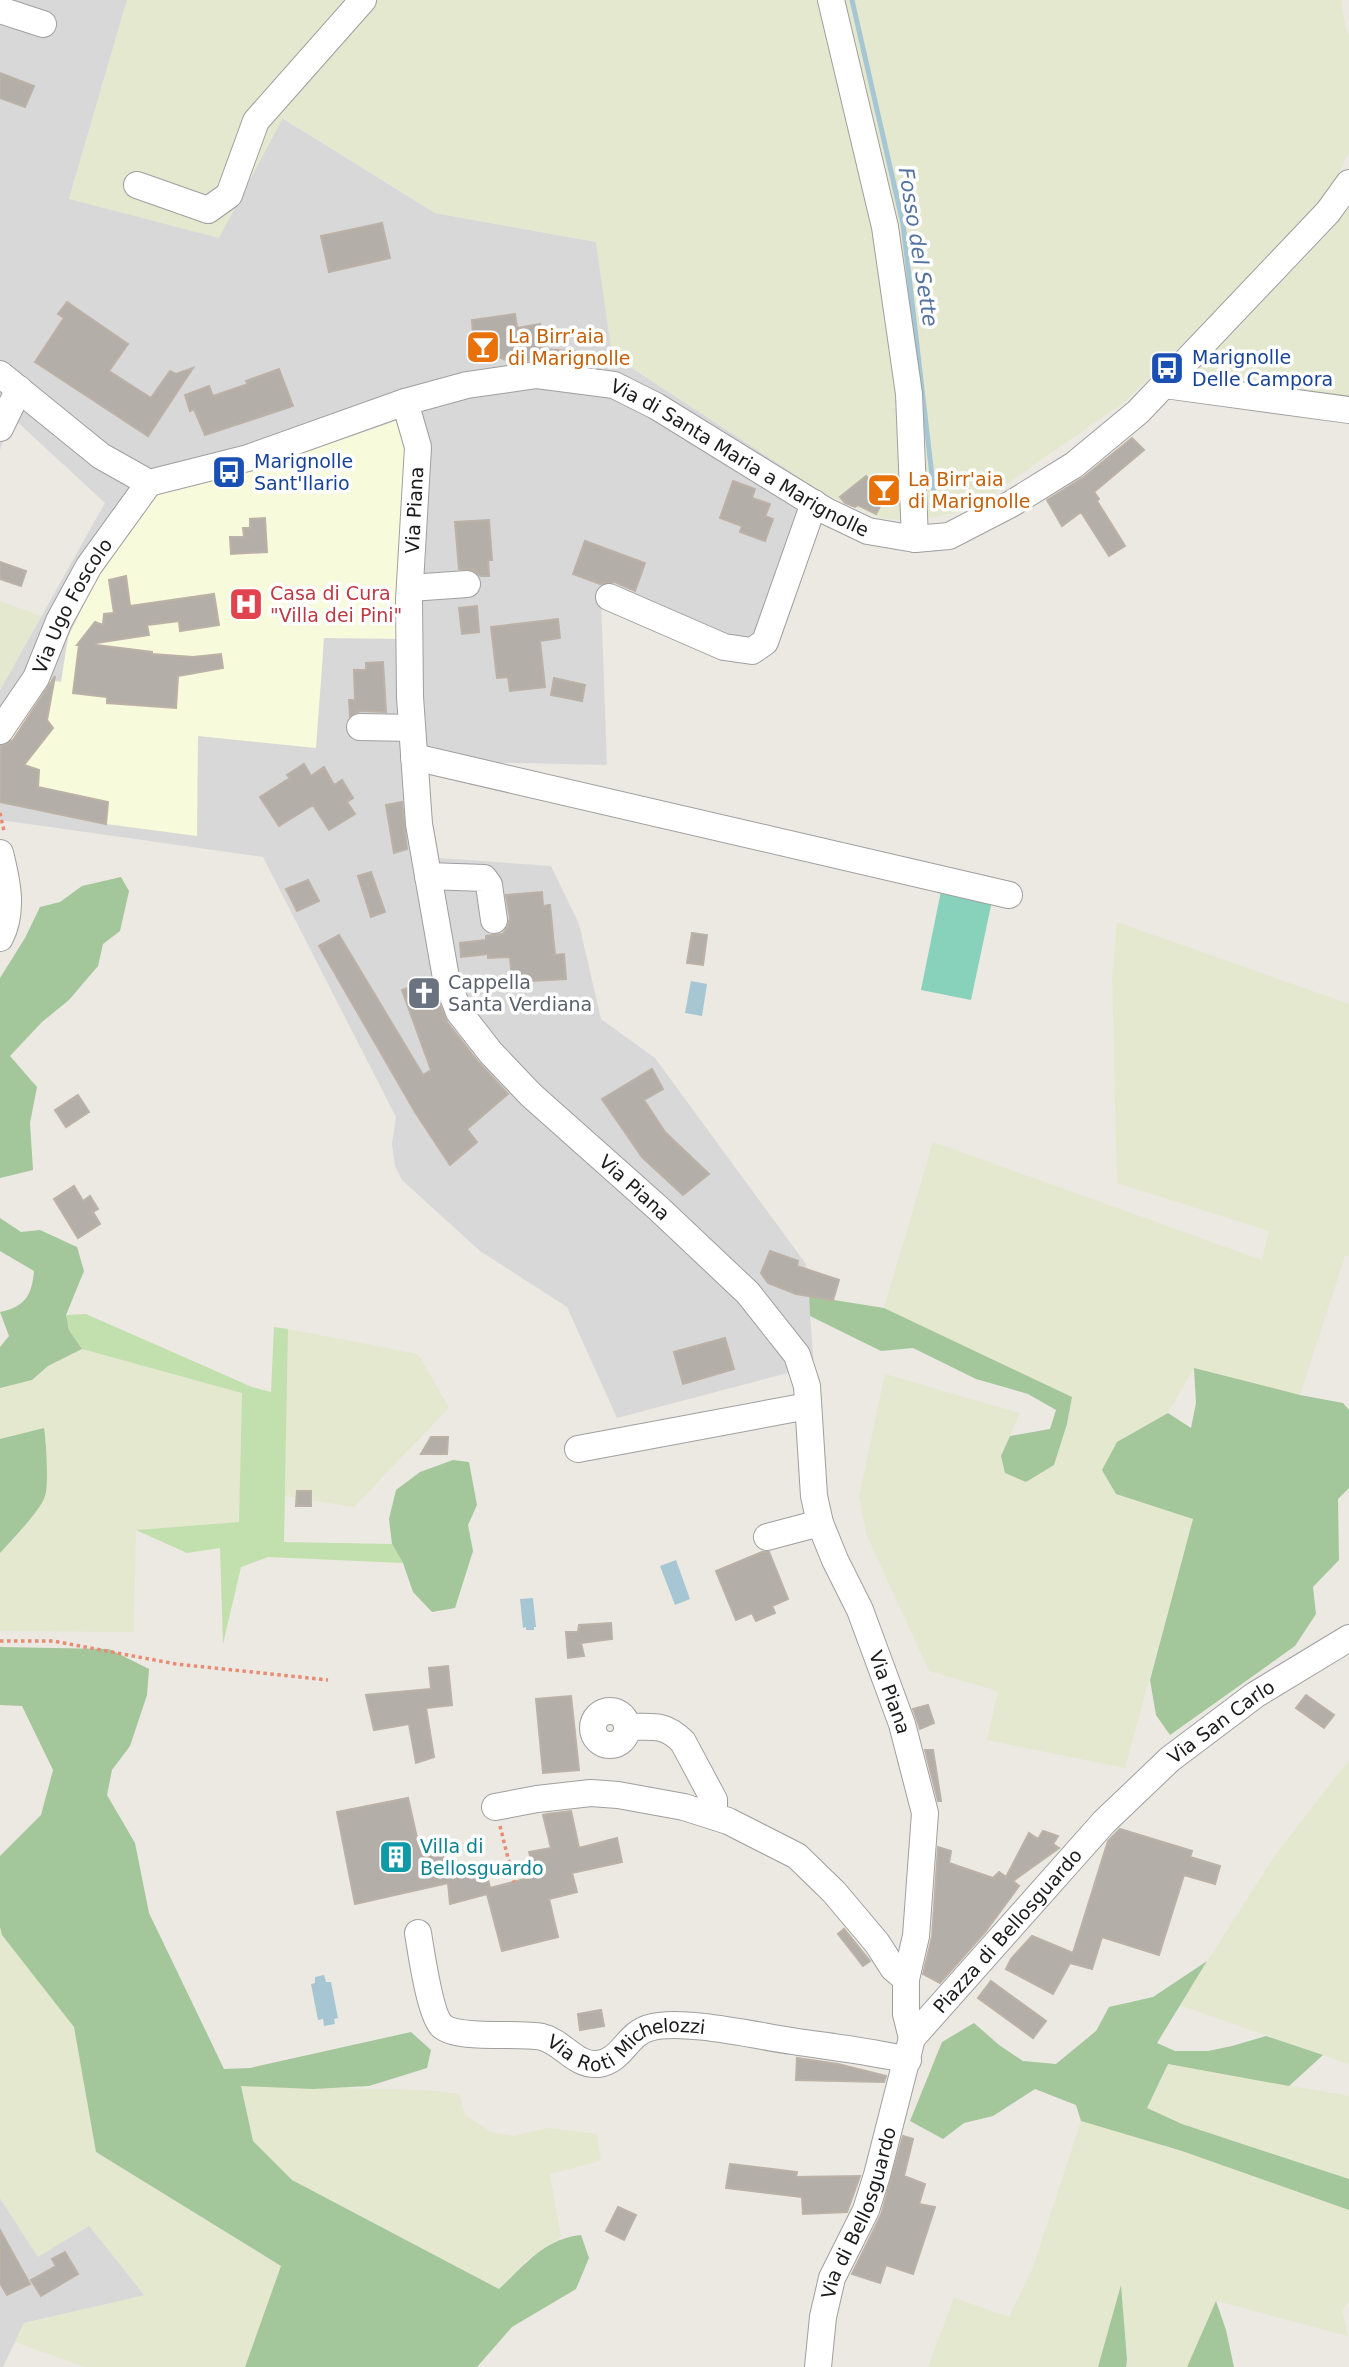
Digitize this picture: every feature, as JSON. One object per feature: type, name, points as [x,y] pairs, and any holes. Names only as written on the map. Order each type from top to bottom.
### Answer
[{"type":"street","points":[[137,185],[208,210],[229,195],[256,121],[363,0]]},
{"type":"street","points":[[831,0],[885,227],[909,394],[915,539]]},
{"type":"street","points":[[0,10],[43,24]]},
{"type":"street","name":"Via di Santa Maria a Marignolle","points":[[149,483],[248,458],[405,402],[467,385],[537,375],[614,385],[656,406],[814,503],[869,531],[915,539],[949,536],[1011,504],[1074,465],[1138,412],[1328,212],[1349,183]]},
{"type":"street","points":[[0,428],[10,382],[101,456],[149,483]]},
{"type":"street","points":[[1165,385],[1349,410]]},
{"type":"street","name":"Via Piana","points":[[405,402],[418,447],[410,588],[410,697],[414,757],[419,824],[446,978],[459,1012],[491,1053],[531,1095],[658,1208],[748,1293],[797,1356],[807,1386],[814,1496],[820,1523],[860,1609],[897,1712],[925,1813],[916,1936],[907,1972]]},
{"type":"street","name":"Via Ugo Foscolo","points":[[0,731],[36,678],[59,621],[89,566],[149,483]]},
{"type":"street","points":[[610,597],[724,647],[752,651],[765,642],[814,503]]},
{"type":"street","points":[[410,588],[467,584]]},
{"type":"street","points":[[360,727],[412,728]]},
{"type":"street","points":[[414,757],[1009,895]]},
{"type":"street","points":[[0,853],[7,886],[8,909],[0,938]]},
{"type":"street","points":[[428,876],[484,878],[489,885],[494,920]]},
{"type":"street","points":[[578,1449],[808,1406]]},
{"type":"street","points":[[767,1537],[820,1523]]},
{"type":"street","name":"Via San Carlo","points":[[1104,1822],[1170,1759],[1244,1703],[1349,1637]]},
{"type":"street","points":[[627,1727],[662,1727],[678,1736],[714,1800],[714,1816]]},
{"type":"street","points":[[495,1807],[591,1793],[670,1805],[728,1821],[797,1856],[834,1892],[877,1943],[893,1968],[907,1972]]},
{"type":"street","name":"Piazza di Bellosguardo","points":[[910,2049],[1104,1822]]},
{"type":"street","name":"Via Roti Michelozzi","points":[[418,1933],[427,1982],[443,2027],[456,2032],[540,2036],[585,2063],[599,2064],[611,2060],[631,2038],[649,2028],[669,2025],[725,2030],[880,2053],[910,2049]]},
{"type":"street","name":"Piazza di Bellosguardo","points":[[907,1972],[906,2014],[910,2049]]},
{"type":"street","name":"Via di Bellosguardo","points":[[818,2367],[823,2317],[832,2278],[866,2210],[910,2049]]},
{"type":"path","points":[[0,1641],[53,1642],[176,1664],[328,1679]]},
{"type":"path","points":[[505,1845],[514,1882]]},
{"type":"shaded area","points":[[0,0],[127,0],[69,199],[282,118],[435,213],[597,242],[612,355],[825,494],[740,661],[601,602],[607,765],[423,761],[439,858],[551,866],[579,924],[601,1019],[655,1058],[806,1264],[814,1366],[617,1418],[567,1307],[480,1251],[402,1180],[395,1166],[392,1144],[396,1117],[263,857],[0,820],[0,690],[105,503],[12,417],[0,450]]},
{"type":"shaded area","points":[[127,0],[1341,0],[1349,36],[1349,152],[1325,200],[1127,400],[971,509],[922,520],[884,519],[825,494],[612,355],[596,242],[435,213],[283,118],[219,238],[69,199]]},
{"type":"shaded area","points":[[1349,207],[1349,398],[1199,379],[1196,372],[1336,225]]},
{"type":"shaded area","name":"Casa di Cura \"Villa dei Pini\"","points":[[398,420],[408,442],[407,639],[324,638],[316,748],[198,736],[197,836],[106,824],[0,802],[2,741],[49,680],[61,682],[68,637],[100,571],[160,488],[275,463]]},
{"type":"shaded area","points":[[0,601],[41,616],[0,690]]},
{"type":"shaded area","points":[[1117,922],[1349,1004],[1349,1256],[1345,1256],[1300,1395],[1194,1368],[1168,1413],[1117,1442],[1116,1494],[1193,1519],[1125,1768],[987,1740],[998,1691],[929,1671],[867,1536],[859,1496],[885,1374],[1020,1413],[1001,1456],[1054,1465],[1067,1424],[1072,1397],[884,1308],[933,1142],[1262,1260],[1269,1231],[1117,1183],[1112,976]]},
{"type":"shaded area","points":[[288,1329],[418,1354],[449,1408],[354,1507],[285,1496]]},
{"type":"shaded area","points":[[82,1349],[242,1392],[239,1522],[136,1530],[134,1632],[0,1631],[0,1553],[19,1534],[43,1428],[0,1439],[0,1388],[32,1380],[48,1366]]},
{"type":"shaded area","points":[[1349,1760],[1349,2064],[1179,2005],[1276,1854]]},
{"type":"shaded area","points":[[0,1927],[2,1935],[74,2027],[96,2152],[281,2266],[245,2367],[85,2367],[15,2342],[24,2323],[145,2295],[89,2226],[38,2257],[0,2198]]},
{"type":"shaded area","points":[[1168,2064],[1349,2096],[1349,2179],[1182,2124],[1147,2108]]},
{"type":"shaded area","points":[[241,2086],[425,2090],[459,2094],[465,2115],[491,2132],[513,2136],[548,2128],[597,2134],[601,2161],[550,2174],[561,2237],[525,2262],[500,2289],[292,2180],[253,2141]]},
{"type":"shaded area","points":[[1081,2121],[1182,2151],[1349,2210],[1349,2301],[1342,2310],[1348,2336],[1217,2301],[1187,2367],[1126,2367],[1121,2287],[1098,2367],[928,2367],[954,2298],[1009,2317],[1033,2267]]},
{"type":"shaded area","points":[[0,2198],[38,2256],[89,2225],[145,2296],[24,2323],[3,2367],[0,2367]]},
{"type":"green space","points":[[121,877],[129,891],[120,931],[103,944],[98,966],[69,1000],[42,1022],[10,1056],[37,1087],[30,1123],[33,1170],[0,1178],[0,978],[25,938],[40,907],[60,902],[82,886]]},
{"type":"green space","points":[[942,886],[993,896],[971,1000],[921,990]]},
{"type":"green space","points":[[0,1218],[21,1232],[40,1230],[77,1247],[84,1271],[66,1315],[69,1330],[82,1349],[48,1366],[32,1380],[0,1388],[0,1347],[9,1336],[0,1312],[16,1307],[26,1299],[34,1271],[0,1251]]},
{"type":"green space","points":[[809,1296],[884,1308],[1072,1397],[1054,1465],[1026,1482],[1005,1473],[1001,1456],[1010,1436],[1050,1429],[1056,1410],[1028,1394],[976,1379],[913,1348],[881,1351],[810,1316]]},
{"type":"green space","points":[[86,1314],[252,1387],[271,1392],[274,1327],[288,1329],[284,1542],[392,1544],[403,1563],[268,1557],[241,1567],[223,1644],[220,1548],[187,1553],[136,1530],[239,1522],[242,1393],[82,1349],[69,1330],[66,1315]]},
{"type":"green space","points":[[1194,1368],[1343,1403],[1349,1410],[1349,1488],[1338,1499],[1339,1560],[1313,1587],[1316,1614],[1295,1646],[1170,1735],[1156,1715],[1150,1680],[1193,1519],[1116,1494],[1102,1470],[1117,1442],[1168,1413],[1191,1428],[1196,1403]]},
{"type":"green space","points":[[44,1428],[47,1473],[45,1496],[32,1517],[0,1553],[0,1439]]},
{"type":"green space","points":[[453,1460],[469,1462],[477,1505],[468,1525],[473,1551],[455,1608],[432,1612],[413,1592],[403,1563],[392,1544],[389,1519],[396,1490],[420,1472]]},
{"type":"green space","points":[[0,1647],[109,1649],[149,1669],[147,1695],[130,1746],[112,1770],[107,1795],[135,1843],[149,1913],[224,2069],[250,2068],[411,2032],[431,2050],[427,2068],[369,2086],[313,2089],[241,2086],[253,2141],[292,2180],[499,2289],[536,2254],[556,2242],[581,2235],[589,2258],[576,2289],[512,2327],[477,2367],[245,2367],[281,2266],[96,2152],[74,2027],[2,1935],[0,1927],[0,1856],[41,1815],[53,1770],[22,1706],[0,1705]]},
{"type":"green space","points":[[1207,1961],[1157,2043],[1175,2051],[1208,2051],[1266,2036],[1323,2055],[1289,2086],[1168,2064],[1147,2108],[1182,2124],[1349,2179],[1349,2210],[1182,2151],[1081,2121],[1076,2105],[1035,2089],[993,2116],[964,2123],[943,2139],[910,2121],[942,2042],[974,2023],[1023,2061],[1056,2064],[1096,2031],[1109,2007],[1153,1997]]},
{"type":"green space","points":[[1121,2285],[1126,2367],[1098,2367]]},
{"type":"green space","points":[[1216,2301],[1234,2367],[1187,2367]]},
{"type":"water","points":[[691,981],[707,984],[702,1016],[685,1013]]},
{"type":"water","points":[[676,1560],[690,1599],[675,1605],[660,1566]]},
{"type":"water","points":[[533,1598],[536,1627],[534,1630],[526,1630],[526,1627],[523,1628],[520,1599]]},
{"type":"water","points":[[324,1975],[326,1982],[331,1982],[338,2018],[334,2019],[335,2024],[324,2026],[323,2019],[318,2020],[311,1984],[315,1983],[315,1977]]},
{"type":"building","points":[[0,73],[34,86],[25,107],[0,98]]},
{"type":"building","points":[[382,223],[390,258],[329,272],[321,236]]},
{"type":"building","points":[[67,302],[128,344],[109,371],[151,398],[170,371],[176,374],[193,368],[148,436],[35,362],[64,318],[58,314]]},
{"type":"building","points":[[515,314],[517,328],[540,324],[544,349],[580,352],[579,365],[539,359],[513,363],[474,347],[472,320]]},
{"type":"building","points":[[279,369],[293,406],[205,435],[194,409],[190,411],[185,395],[209,386],[213,396],[248,384],[246,381]]},
{"type":"building","points":[[1132,438],[1144,450],[1094,492],[1125,546],[1109,556],[1081,512],[1062,526],[1047,500],[1084,477]]},
{"type":"building","points":[[866,476],[878,489],[874,492],[885,497],[876,514],[858,505],[855,507],[845,503],[840,497]]},
{"type":"building","points":[[733,481],[755,489],[752,498],[770,504],[765,516],[773,519],[765,541],[740,532],[742,526],[720,518]]},
{"type":"building","points":[[265,518],[267,552],[231,554],[230,537],[244,537],[243,528],[250,528],[250,519]]},
{"type":"building","points":[[489,520],[492,560],[488,560],[489,576],[481,576],[473,570],[459,569],[455,522]]},
{"type":"building","points":[[585,541],[645,563],[635,591],[615,582],[600,584],[573,574]]},
{"type":"building","points":[[0,562],[26,571],[21,586],[0,579]]},
{"type":"building","points":[[126,576],[130,606],[214,594],[219,625],[180,631],[179,621],[147,625],[149,635],[96,643],[152,654],[193,657],[221,654],[223,668],[178,676],[176,708],[107,703],[107,697],[73,693],[77,645],[95,622],[103,625],[104,614],[114,613],[109,580]]},
{"type":"building","points":[[477,606],[479,632],[462,634],[459,608]]},
{"type":"building","points":[[558,619],[560,638],[540,641],[545,687],[510,691],[508,677],[497,678],[491,627]]},
{"type":"building","points":[[383,662],[386,712],[360,711],[350,716],[349,700],[355,700],[354,670],[366,670],[366,663]]},
{"type":"building","points":[[55,676],[47,720],[53,728],[24,765],[39,770],[38,787],[108,802],[106,824],[0,802],[1,746],[13,740]]},
{"type":"building","points":[[554,678],[585,685],[582,701],[551,695]]},
{"type":"building","points":[[304,764],[311,776],[324,767],[334,785],[342,780],[353,798],[347,802],[355,814],[329,830],[313,805],[279,826],[260,797],[290,778],[287,775]]},
{"type":"building","points":[[402,802],[407,849],[394,853],[386,805]]},
{"type":"building","points":[[371,872],[385,912],[371,917],[358,876]]},
{"type":"building","points":[[308,880],[319,901],[297,911],[286,889]]},
{"type":"building","points":[[542,892],[543,906],[550,905],[555,955],[564,954],[566,979],[512,982],[510,957],[488,958],[488,954],[461,957],[460,943],[486,940],[486,936],[503,934],[510,918],[506,895]]},
{"type":"building","points":[[692,933],[707,935],[703,965],[687,963]]},
{"type":"building","points":[[339,935],[423,1075],[431,1070],[402,990],[430,980],[447,1022],[508,1094],[467,1129],[477,1142],[450,1165],[415,1112],[319,946]]},
{"type":"building","points":[[652,1069],[663,1089],[644,1100],[665,1132],[709,1174],[683,1195],[642,1157],[602,1099]]},
{"type":"building","points":[[78,1095],[89,1112],[66,1127],[55,1110]]},
{"type":"building","points":[[74,1186],[83,1201],[90,1196],[98,1209],[93,1212],[100,1224],[78,1238],[54,1199]]},
{"type":"building","points":[[770,1251],[798,1261],[797,1266],[839,1280],[833,1300],[796,1294],[768,1283],[761,1273]]},
{"type":"building","points":[[725,1338],[734,1369],[683,1384],[674,1352]]},
{"type":"building","points":[[431,1437],[448,1437],[447,1454],[421,1454]]},
{"type":"building","points":[[297,1491],[311,1491],[311,1506],[296,1506]]},
{"type":"building","points":[[762,1552],[769,1552],[788,1599],[772,1606],[775,1613],[756,1621],[752,1613],[736,1620],[716,1571]]},
{"type":"building","points":[[611,1623],[612,1639],[581,1643],[584,1656],[568,1658],[566,1632],[578,1632],[579,1625]]},
{"type":"building","points":[[448,1666],[452,1705],[426,1708],[434,1757],[416,1763],[409,1724],[374,1730],[366,1695],[431,1689],[429,1668]]},
{"type":"building","points":[[1306,1695],[1334,1715],[1324,1728],[1296,1708]]},
{"type":"building","points":[[571,1696],[579,1770],[543,1773],[536,1699]]},
{"type":"building","points":[[928,1705],[934,1723],[920,1729],[913,1709]]},
{"type":"building","points":[[925,1750],[933,1750],[941,1801],[938,1801]]},
{"type":"building","points":[[408,1798],[418,1842],[444,1841],[447,1871],[484,1863],[490,1888],[536,1876],[529,1852],[551,1848],[543,1815],[547,1814],[571,1811],[579,1848],[617,1838],[622,1862],[572,1873],[577,1892],[549,1899],[558,1937],[502,1951],[487,1894],[450,1904],[448,1883],[355,1904],[337,1812]]},
{"type":"building","points":[[1120,1829],[1192,1851],[1190,1857],[1220,1866],[1215,1884],[1184,1875],[1159,1955],[1102,1937],[1092,1969],[1070,1963],[1053,1994],[1006,1969],[1011,1959],[1032,1936],[1073,1953],[1108,1841]]},
{"type":"building","points":[[1043,1831],[1058,1836],[1053,1844],[1059,1848],[1013,1881],[1019,1886],[985,1932],[940,1983],[923,1974],[932,1937],[938,1847],[951,1851],[949,1863],[993,1878],[999,1872],[1006,1877],[1029,1833],[1038,1839]]},
{"type":"building","points":[[844,1929],[870,1961],[863,1966],[838,1934]]},
{"type":"building","points":[[991,1981],[1046,2021],[1033,2038],[978,1998]]},
{"type":"building","points":[[601,2010],[604,2026],[580,2030],[578,2014]]},
{"type":"building","points":[[797,2058],[838,2064],[886,2076],[884,2082],[796,2080]]},
{"type":"building","points":[[903,2136],[913,2139],[904,2176],[925,2184],[919,2204],[935,2207],[913,2274],[886,2265],[880,2283],[852,2274],[881,2215]]},
{"type":"building","points":[[730,2164],[797,2172],[796,2177],[860,2176],[847,2212],[803,2214],[802,2197],[726,2188]]},
{"type":"building","points":[[618,2207],[636,2215],[624,2240],[606,2231]]},
{"type":"building","points":[[0,2230],[30,2284],[7,2295],[0,2283]]},
{"type":"building","points":[[65,2252],[78,2274],[41,2296],[31,2280],[56,2266],[52,2259]]},
{"type":"waterway","name":"Fosso del Sette","points":[[852,0],[903,224],[935,502]]},
{"type":"place","name":"La Birr’aia di Marignolle","points":[[483,347]]},
{"type":"place","name":"Marignolle Delle Campora","points":[[1167,368]]},
{"type":"place","name":"Marignolle Sant'Ilario","points":[[229,472]]},
{"type":"place","name":"La Birr'aia di Marignolle","points":[[884,490]]},
{"type":"place","name":"Casa di Cura \"Villa dei Pini\"","points":[[246,604]]},
{"type":"place","name":"Cappella Santa Verdiana","points":[[424,993]]},
{"type":"place","name":"Villa di Bellosguardo","points":[[396,1857]]}]
